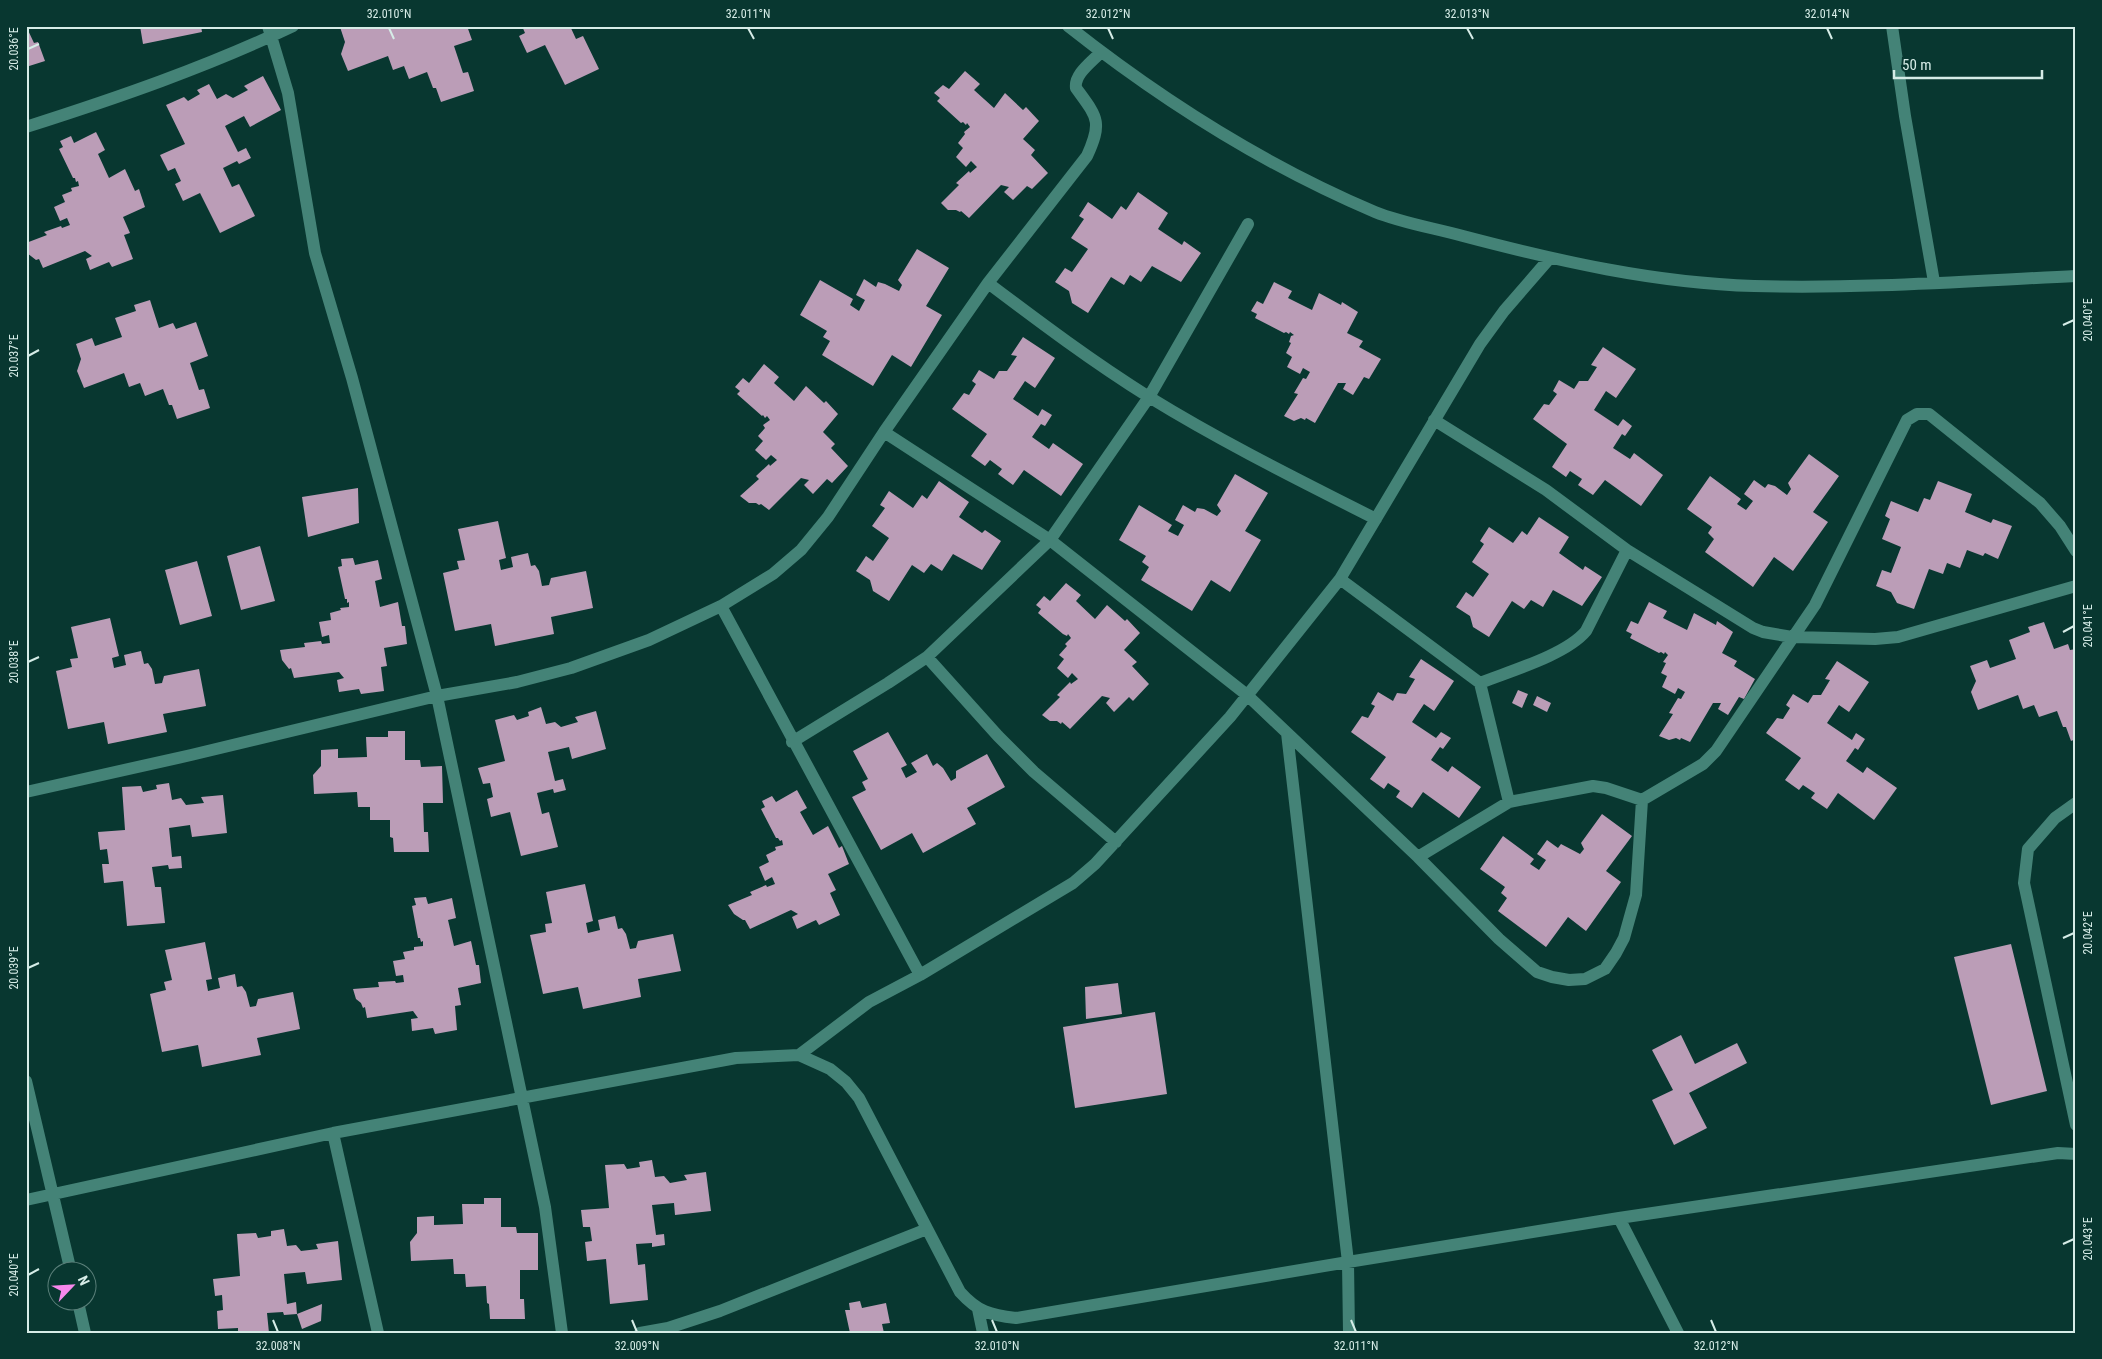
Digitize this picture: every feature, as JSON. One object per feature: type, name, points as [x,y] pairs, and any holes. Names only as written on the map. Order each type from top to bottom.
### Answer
[{"type":"street","points":[[26,127],[120,97],[270,31],[293,26]]},
{"type":"street","points":[[1068,26],[1101,52],[1200,122],[1284,170],[1378,213],[1549,259],[1658,279],[1753,286],[1934,282],[2076,276]]},
{"type":"street","points":[[1892,26],[1905,116],[1934,282]]},
{"type":"street","points":[[270,31],[288,93],[315,253],[352,378],[437,696],[545,1207],[562,1333]]},
{"type":"street","points":[[26,792],[437,696],[517,682],[571,668],[649,640],[721,606],[773,574],[801,550],[828,517],[884,432],[988,283],[1087,156],[1096,131],[1096,119],[1076,88],[1075,83],[1078,76],[1101,52]]},
{"type":"street","points":[[792,742],[927,657],[1050,540],[1149,397],[1248,224]]},
{"type":"street","points":[[799,1055],[844,1019],[869,1002],[920,975],[1073,884],[1116,842],[1230,718],[1340,580],[1485,337],[1504,311],[1549,259]]},
{"type":"street","points":[[988,283],[1069,345],[1149,397],[1243,451],[1376,520]]},
{"type":"street","points":[[1642,800],[1710,758],[1815,605],[1907,420],[1917,414],[1923,412],[1929,414],[2040,503],[2060,526],[2076,551]]},
{"type":"street","points":[[1434,420],[1546,490],[1627,550],[1753,628],[1792,637],[1898,637],[2076,586]]},
{"type":"street","points":[[884,432],[1050,540],[1247,695],[1418,857],[1499,939],[1537,972],[1570,980],[1585,979],[1605,969],[1616,954],[1624,938],[1636,895],[1642,800]]},
{"type":"street","points":[[1480,683],[1564,649],[1580,638],[1586,631],[1627,550]]},
{"type":"street","points":[[1340,580],[1480,683],[1509,802]]},
{"type":"street","points":[[721,606],[792,742],[920,975]]},
{"type":"street","points":[[927,657],[998,736],[1028,766],[1116,842]]},
{"type":"street","points":[[1287,732],[1348,1262],[1350,1333]]},
{"type":"street","points":[[1418,857],[1509,802],[1593,786],[1606,788],[1642,800]]},
{"type":"street","points":[[2076,803],[2055,818],[2028,848],[2024,883],[2076,1125]]},
{"type":"street","points":[[26,1200],[333,1134],[523,1097],[736,1058],[799,1055],[830,1069],[846,1082],[859,1098],[960,1292],[978,1309],[992,1315],[1016,1318],[1619,1218],[2058,1153],[2076,1154]]},
{"type":"street","points":[[26,1081],[68,1262]]},
{"type":"street","points":[[333,1134],[378,1333]]},
{"type":"street","points":[[1619,1218],[1678,1333]]},
{"type":"street","points":[[640,1333],[668,1328],[720,1311],[926,1229]]},
{"type":"street","points":[[978,1309],[983,1333]]},
{"type":"street","points":[[80,1312],[85,1333]]},
{"type":"building","points":[[26,26],[34,43],[38,42],[45,61],[26,67]]},
{"type":"building","points":[[140,26],[201,26],[202,32],[143,44]]},
{"type":"building","points":[[358,26],[359,29],[368,26],[467,26],[472,40],[454,46],[463,73],[468,72],[474,91],[441,102],[427,72],[409,79],[404,66],[393,70],[388,56],[348,71],[341,54],[345,42],[340,27]]},
{"type":"building","points":[[522,26],[570,26],[576,39],[583,36],[599,69],[565,85],[545,45],[527,53],[519,36],[525,33]]},
{"type":"building","points":[[965,71],[980,84],[974,90],[994,108],[1005,93],[1023,110],[1026,107],[1039,121],[1023,139],[1035,150],[1031,155],[1048,173],[1032,189],[1027,186],[1013,200],[1004,192],[1009,187],[1001,185],[969,218],[961,211],[948,210],[941,203],[959,185],[956,183],[969,171],[970,173],[977,167],[971,161],[966,167],[956,157],[963,148],[958,143],[965,134],[964,132],[970,127],[967,123],[966,125],[963,122],[961,123],[937,101],[940,98],[934,93],[943,85],[949,89]]},
{"type":"building","points":[[263,76],[281,110],[250,127],[244,116],[225,126],[238,152],[246,148],[251,158],[239,164],[237,161],[223,168],[232,187],[239,184],[255,216],[220,233],[200,193],[183,201],[175,184],[181,181],[175,168],[168,171],[160,155],[185,144],[166,105],[184,97],[188,101],[200,94],[197,90],[209,84],[217,99],[226,94],[233,98],[248,90],[244,86]]},
{"type":"building","points":[[96,132],[105,150],[98,154],[109,178],[125,169],[135,191],[139,189],[145,207],[123,217],[130,233],[124,235],[133,259],[112,267],[109,262],[90,270],[86,259],[92,256],[85,251],[43,268],[39,259],[36,260],[27,253],[26,243],[47,235],[44,232],[70,225],[67,218],[60,221],[54,207],[65,202],[62,195],[72,191],[71,188],[79,186],[59,149],[63,147],[60,141],[71,136],[74,143]]},
{"type":"building","points":[[1138,192],[1168,213],[1158,229],[1182,245],[1184,241],[1201,253],[1181,282],[1152,266],[1141,282],[1130,275],[1124,285],[1111,277],[1088,313],[1072,303],[1069,291],[1055,282],[1065,268],[1072,272],[1088,249],[1071,238],[1084,219],[1079,216],[1088,202],[1112,219],[1121,206],[1126,210]]},
{"type":"building","points":[[917,249],[949,268],[926,306],[942,315],[911,367],[892,355],[873,386],[822,355],[830,341],[823,337],[827,331],[800,315],[820,280],[853,299],[850,305],[859,311],[865,300],[856,295],[864,279],[876,287],[878,282],[899,291],[902,285],[898,280]]},
{"type":"building","points":[[1274,282],[1292,291],[1288,298],[1312,310],[1319,293],[1341,305],[1342,302],[1358,312],[1347,333],[1363,341],[1359,347],[1381,359],[1369,379],[1364,377],[1353,395],[1343,389],[1346,383],[1338,383],[1315,423],[1306,418],[1305,420],[1301,418],[1294,421],[1284,416],[1298,394],[1294,393],[1303,378],[1306,379],[1310,372],[1303,368],[1300,374],[1287,367],[1292,357],[1286,353],[1291,343],[1289,342],[1291,336],[1294,335],[1290,332],[1289,334],[1284,333],[1255,318],[1257,314],[1251,311],[1257,301],[1263,304]]},
{"type":"building","points":[[150,300],[159,328],[173,323],[176,329],[196,322],[208,356],[190,363],[199,390],[204,389],[210,408],[177,419],[163,389],[145,396],[140,383],[129,387],[124,373],[84,388],[77,371],[81,359],[76,344],[92,338],[95,346],[122,337],[115,318],[136,311],[134,305]]},
{"type":"building","points":[[1023,337],[1055,358],[1035,388],[1025,381],[1013,399],[1038,416],[1042,409],[1052,415],[1045,426],[1041,424],[1032,437],[1049,449],[1053,443],[1083,464],[1061,496],[1024,470],[1013,485],[998,474],[1002,469],[990,460],[985,466],[971,456],[987,434],[952,409],[964,393],[969,395],[976,384],[972,381],[979,370],[994,379],[999,371],[1007,371],[1017,356],[1011,355]]},
{"type":"building","points":[[1603,347],[1636,369],[1616,398],[1606,391],[1594,410],[1618,426],[1623,419],[1632,426],[1625,436],[1622,434],[1613,448],[1630,459],[1634,453],[1663,475],[1641,506],[1605,480],[1593,495],[1578,485],[1582,479],[1570,471],[1566,477],[1552,467],[1567,444],[1533,419],[1544,404],[1549,405],[1557,394],[1553,391],[1559,380],[1574,389],[1579,381],[1588,381],[1597,367],[1591,365]]},
{"type":"building","points":[[764,364],[779,377],[774,383],[794,401],[806,386],[824,403],[826,401],[838,414],[823,432],[835,444],[831,448],[848,466],[832,483],[827,479],[813,494],[804,485],[809,480],[801,478],[769,510],[761,504],[749,503],[740,496],[759,479],[756,476],[769,464],[770,466],[777,460],[771,455],[766,460],[755,450],[763,441],[758,436],[765,428],[763,425],[770,420],[767,416],[765,418],[762,416],[737,394],[740,391],[735,387],[743,378],[749,383]]},
{"type":"building","points":[[1809,454],[1839,476],[1813,512],[1828,522],[1793,571],[1774,557],[1753,587],[1705,552],[1714,539],[1708,533],[1712,527],[1687,509],[1710,476],[1741,499],[1737,504],[1746,510],[1753,501],[1744,494],[1754,480],[1765,488],[1768,484],[1775,486],[1787,495],[1791,489],[1788,483]]},
{"type":"building","points":[[1235,474],[1268,493],[1245,531],[1261,540],[1230,592],[1211,580],[1192,611],[1141,580],[1149,567],[1142,562],[1146,556],[1119,540],[1139,505],[1172,525],[1168,531],[1178,536],[1184,525],[1175,520],[1183,505],[1195,512],[1197,508],[1204,509],[1217,516],[1221,511],[1217,505]]},
{"type":"building","points":[[939,481],[969,502],[959,517],[982,533],[985,530],[1001,541],[982,570],[953,554],[942,571],[931,564],[924,573],[912,565],[889,601],[873,591],[870,580],[856,571],[866,556],[873,561],[889,538],[872,526],[885,508],[880,505],[889,491],[913,508],[922,495],[927,499]]},
{"type":"building","points":[[1938,481],[1972,494],[1965,512],[1991,523],[1993,519],[2012,526],[1998,559],[1985,553],[1983,556],[1967,550],[1960,568],[1947,563],[1943,574],[1929,569],[1914,609],[1897,603],[1891,592],[1876,586],[1882,570],[1891,573],[1901,547],[1882,539],[1890,519],[1885,516],[1891,501],[1918,512],[1924,498],[1930,500]]},
{"type":"building","points":[[358,488],[359,523],[308,537],[302,497]]},
{"type":"building","points":[[1539,517],[1569,537],[1559,553],[1583,570],[1585,566],[1602,577],[1582,606],[1553,590],[1543,607],[1531,600],[1524,609],[1512,601],[1489,637],[1473,627],[1470,616],[1456,607],[1466,592],[1473,597],[1489,574],[1472,562],[1484,544],[1480,541],[1489,527],[1513,543],[1522,531],[1527,535]]},
{"type":"building","points":[[498,521],[506,558],[499,560],[501,570],[513,567],[511,557],[528,553],[531,566],[535,565],[539,571],[542,586],[549,585],[551,578],[586,571],[593,608],[551,617],[554,634],[495,646],[491,624],[455,631],[443,573],[459,569],[457,561],[465,560],[458,529]]},
{"type":"building","points":[[260,546],[275,601],[241,610],[227,556]]},
{"type":"building","points":[[353,558],[355,565],[378,560],[382,579],[375,581],[380,607],[398,602],[402,626],[405,626],[407,644],[384,648],[387,666],[381,667],[384,691],[361,694],[359,689],[339,692],[337,680],[344,678],[339,672],[294,678],[291,668],[289,669],[282,660],[280,650],[305,647],[304,643],[321,641],[322,644],[330,643],[329,635],[322,637],[319,622],[331,620],[330,613],[341,610],[340,608],[349,607],[349,602],[347,603],[347,599],[345,599],[338,567],[342,566],[341,559]]},
{"type":"building","points":[[197,561],[212,616],[180,625],[165,570]]},
{"type":"building","points":[[1066,583],[1081,595],[1076,601],[1095,619],[1107,605],[1125,621],[1127,619],[1140,633],[1124,650],[1137,662],[1132,666],[1149,684],[1133,701],[1129,697],[1114,712],[1106,703],[1110,698],[1102,696],[1070,729],[1062,722],[1061,724],[1057,721],[1050,721],[1042,715],[1060,697],[1057,695],[1070,682],[1071,684],[1078,679],[1072,673],[1068,678],[1057,668],[1064,659],[1059,655],[1071,638],[1068,634],[1067,636],[1063,634],[1038,613],[1041,609],[1036,605],[1044,596],[1050,601]]},
{"type":"building","points":[[1649,602],[1667,611],[1663,618],[1687,630],[1694,613],[1716,625],[1717,621],[1733,632],[1722,653],[1737,661],[1734,666],[1755,679],[1744,699],[1739,697],[1728,715],[1718,709],[1721,703],[1713,703],[1690,742],[1681,738],[1680,740],[1676,738],[1669,740],[1659,736],[1673,714],[1669,713],[1678,698],[1681,699],[1685,692],[1678,688],[1675,694],[1662,687],[1667,676],[1661,673],[1666,663],[1663,662],[1668,655],[1665,652],[1664,654],[1659,653],[1630,638],[1632,634],[1626,631],[1631,621],[1638,624]]},
{"type":"building","points":[[110,618],[119,656],[112,658],[114,668],[126,665],[124,655],[141,651],[144,664],[148,663],[152,669],[155,684],[162,683],[164,676],[199,669],[206,706],[163,714],[167,732],[108,744],[104,722],[68,729],[56,671],[72,667],[70,659],[78,658],[71,627]]},
{"type":"building","points":[[2044,622],[2054,649],[2068,644],[2070,650],[2076,649],[2076,739],[2071,741],[2057,711],[2039,717],[2034,705],[2023,709],[2018,695],[1978,710],[1971,692],[1976,681],[1970,666],[1987,660],[1990,668],[2016,659],[2009,640],[2030,632],[2028,627]]},
{"type":"building","points":[[1421,659],[1454,681],[1434,711],[1424,704],[1412,722],[1436,738],[1441,732],[1451,738],[1443,749],[1440,747],[1431,760],[1448,772],[1452,766],[1481,787],[1459,818],[1423,792],[1412,808],[1396,797],[1400,791],[1388,783],[1384,789],[1370,779],[1386,757],[1351,732],[1362,716],[1368,718],[1375,706],[1371,704],[1378,692],[1393,701],[1397,693],[1406,694],[1415,679],[1409,677]]},
{"type":"building","points":[[1837,661],[1869,682],[1849,712],[1839,705],[1827,723],[1852,740],[1856,733],[1865,739],[1858,750],[1855,748],[1846,761],[1863,773],[1867,767],[1897,788],[1874,820],[1838,793],[1827,809],[1811,798],[1815,793],[1803,785],[1799,790],[1785,780],[1801,758],[1766,733],[1777,718],[1783,719],[1790,708],[1786,705],[1793,694],[1808,703],[1813,695],[1821,695],[1830,680],[1825,679]]},
{"type":"building","points":[[1518,690],[1528,694],[1522,708],[1512,703]]},
{"type":"building","points":[[1537,696],[1551,703],[1547,712],[1533,705]]},
{"type":"building","points":[[541,707],[546,724],[555,722],[561,727],[578,722],[575,717],[596,711],[606,749],[572,759],[569,747],[548,752],[555,781],[563,779],[566,790],[554,793],[553,789],[537,793],[542,814],[549,812],[558,847],[521,856],[510,812],[491,817],[487,799],[493,797],[490,783],[483,784],[478,768],[505,761],[495,720],[514,715],[517,720],[529,716],[528,712]]},
{"type":"building","points":[[388,731],[405,731],[405,760],[420,760],[421,767],[442,766],[443,803],[423,803],[424,832],[428,832],[429,852],[394,852],[393,838],[390,837],[390,820],[370,820],[370,807],[358,807],[357,792],[314,794],[313,775],[321,766],[321,750],[338,749],[338,758],[367,757],[366,737],[388,737]]},
{"type":"building","points":[[888,732],[907,765],[901,768],[906,778],[917,772],[911,763],[927,754],[933,766],[937,763],[943,768],[951,781],[956,778],[956,771],[987,754],[1005,787],[967,808],[976,824],[923,853],[912,833],[881,850],[852,797],[866,790],[862,782],[868,779],[853,751]]},
{"type":"building","points":[[169,783],[172,800],[181,798],[186,805],[204,803],[201,797],[223,795],[227,833],[192,837],[190,825],[169,828],[172,857],[181,856],[182,868],[169,869],[168,865],[152,867],[155,887],[161,887],[165,923],[127,926],[123,881],[104,883],[102,864],[109,864],[107,849],[100,850],[98,832],[125,830],[122,787],[141,786],[143,792],[157,789],[156,785]]},
{"type":"building","points":[[797,790],[807,808],[800,812],[813,835],[828,826],[839,848],[842,846],[849,864],[828,874],[836,890],[830,893],[840,915],[819,925],[816,920],[797,929],[792,917],[798,914],[791,910],[750,929],[745,920],[734,914],[728,905],[752,895],[750,892],[766,885],[767,887],[775,884],[772,877],[765,881],[759,867],[769,862],[766,855],[776,850],[775,847],[783,845],[782,840],[780,841],[776,838],[761,809],[765,807],[762,801],[772,796],[776,802]]},
{"type":"building","points":[[1602,814],[1632,836],[1606,871],[1621,882],[1586,931],[1568,917],[1546,947],[1498,911],[1507,898],[1501,893],[1505,887],[1480,869],[1503,836],[1534,859],[1530,864],[1539,870],[1546,860],[1537,854],[1547,840],[1558,848],[1561,844],[1580,854],[1584,849],[1581,843]]},
{"type":"building","points":[[585,884],[593,921],[586,923],[588,933],[600,930],[598,920],[615,916],[618,929],[622,928],[626,934],[630,949],[636,948],[638,941],[673,934],[681,971],[638,979],[641,997],[583,1009],[578,987],[543,994],[530,935],[546,932],[545,924],[552,923],[546,892]]},
{"type":"building","points":[[426,897],[428,904],[452,898],[456,918],[448,920],[454,946],[471,941],[476,965],[479,965],[481,983],[458,988],[461,1005],[455,1006],[457,1030],[435,1034],[433,1028],[412,1031],[411,1019],[418,1018],[413,1011],[367,1018],[365,1007],[363,1008],[356,999],[353,989],[379,987],[378,982],[404,982],[403,975],[396,976],[393,961],[405,959],[403,952],[414,950],[414,947],[423,946],[423,941],[421,942],[420,938],[418,938],[412,906],[416,905],[414,898]]},
{"type":"building","points":[[205,942],[212,979],[206,980],[208,991],[220,988],[218,978],[235,974],[237,987],[242,986],[246,992],[250,1007],[256,1006],[258,999],[293,992],[300,1029],[257,1038],[261,1055],[202,1067],[198,1045],[162,1052],[150,994],[166,990],[164,982],[172,980],[165,950]]},
{"type":"building","points":[[2011,944],[2047,1091],[1991,1105],[1954,957]]},
{"type":"building","points":[[1118,983],[1122,1014],[1086,1019],[1085,987]]},
{"type":"building","points":[[1155,1012],[1167,1094],[1075,1108],[1063,1027]]},
{"type":"building","points":[[1681,1035],[1695,1064],[1737,1043],[1747,1063],[1689,1093],[1707,1128],[1674,1145],[1652,1100],[1673,1090],[1652,1050]]},
{"type":"building","points":[[652,1160],[655,1177],[664,1176],[670,1183],[687,1180],[684,1175],[706,1172],[711,1211],[675,1215],[674,1203],[652,1205],[656,1235],[664,1234],[665,1245],[652,1247],[652,1243],[636,1244],[638,1265],[645,1264],[648,1300],[610,1304],[606,1259],[587,1261],[585,1242],[592,1241],[590,1227],[583,1227],[581,1210],[609,1208],[605,1165],[624,1164],[627,1169],[640,1167],[639,1162]]},
{"type":"building","points":[[484,1198],[501,1198],[501,1227],[516,1227],[517,1233],[538,1233],[538,1270],[520,1270],[520,1299],[524,1299],[525,1319],[490,1319],[486,1286],[466,1287],[465,1274],[454,1274],[453,1259],[411,1261],[410,1242],[417,1233],[417,1217],[434,1216],[434,1225],[463,1224],[462,1204],[484,1204]]},
{"type":"building","points":[[284,1229],[287,1246],[296,1245],[301,1251],[318,1249],[316,1244],[338,1241],[342,1280],[307,1284],[305,1272],[284,1274],[287,1304],[296,1302],[297,1314],[284,1315],[283,1312],[267,1313],[269,1333],[238,1333],[238,1328],[218,1329],[217,1311],[223,1310],[222,1295],[215,1296],[213,1279],[240,1276],[237,1234],[256,1233],[258,1238],[271,1236],[271,1231]]},
{"type":"building","points":[[860,1301],[862,1308],[886,1303],[890,1323],[882,1324],[884,1333],[850,1333],[845,1310],[850,1310],[849,1303]]},
{"type":"building","points":[[322,1304],[321,1321],[302,1329],[297,1314]]}]
